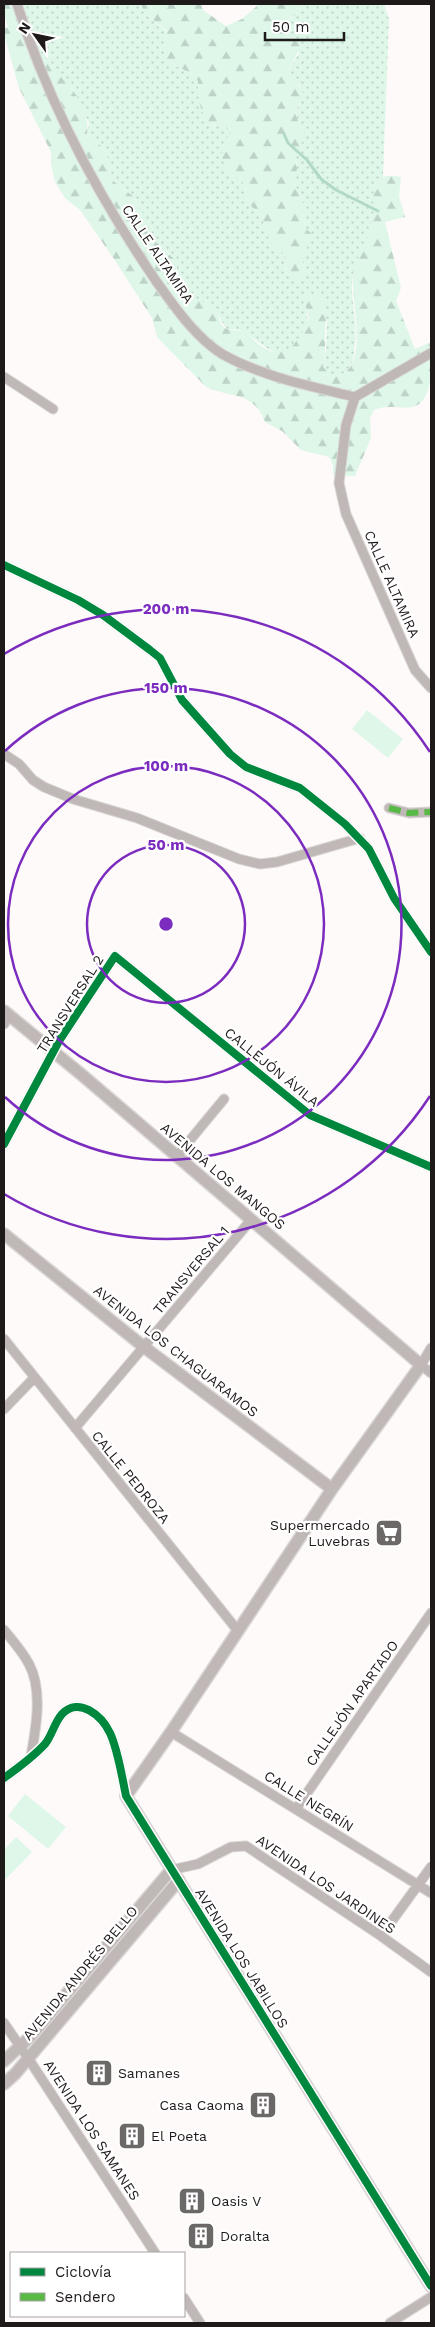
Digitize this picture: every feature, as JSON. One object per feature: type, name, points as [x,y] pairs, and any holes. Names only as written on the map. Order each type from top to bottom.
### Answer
[{"type":"street","name":"CALLE ALTAMIRA","points":[[17,4],[30,47],[89,171],[125,235],[194,330],[221,353],[262,373],[355,397],[346,425],[339,474],[339,483],[346,514],[416,670],[431,688]]},
{"type":"street","points":[[355,397],[431,353]]},
{"type":"street","points":[[4,377],[53,409]]},
{"type":"street","points":[[4,565],[78,600],[103,615],[150,650],[160,658],[182,700],[230,754],[246,767],[300,788],[360,838],[369,849],[394,898],[431,952]]},
{"type":"street","points":[[4,754],[19,764],[33,780],[44,787],[73,799],[136,818],[238,859],[260,864],[277,862],[360,838]]},
{"type":"street","points":[[389,808],[409,813],[431,812]]},
{"type":"street","name":"TRANSVERSAL 2","points":[[4,1144],[53,1052],[115,956]]},
{"type":"street","name":"CALLEJÓN ÁVILA","points":[[115,956],[310,1115],[431,1166]]},
{"type":"street","name":"AVENIDA LOS MANGOS","points":[[6,1017],[53,1052],[421,1365]]},
{"type":"street","points":[[176,1157],[224,1099]]},
{"type":"street","name":"TRANSVERSAL 1","points":[[75,1428],[250,1220]]},
{"type":"street","name":"AVENIDA LOS CHAGUARAMOS","points":[[4,1234],[144,1347],[332,1489]]},
{"type":"street","name":"CALLE PEDROZA","points":[[4,1339],[238,1631]]},
{"type":"street","points":[[126,1796],[172,1732],[332,1489],[421,1365],[431,1348]]},
{"type":"street","points":[[421,1365],[431,1373]]},
{"type":"street","points":[[4,1409],[34,1378]]},
{"type":"street","name":"CALLEJÓN APARTADO","points":[[296,1809],[431,1613]]},
{"type":"street","points":[[4,1630],[30,1666],[35,1682],[36,1714],[31,1756],[19,1768],[4,1778]]},
{"type":"street","name":"AVENIDA LOS JABILLOS","points":[[31,1756],[46,1743],[63,1713],[73,1707],[82,1707],[96,1716],[111,1734],[126,1796],[431,2286]]},
{"type":"street","name":"CALLE NEGRÍN","points":[[172,1732],[431,1893]]},
{"type":"street","name":"AVENIDA LOS JARDINES","points":[[171,1870],[198,1864],[231,1847],[246,1846],[381,1936],[431,1972]]},
{"type":"street","points":[[381,1936],[431,1867]]},
{"type":"street","name":"AVENIDA ANDRÉS BELLO","points":[[4,2061],[20,2046],[171,1870]]},
{"type":"street","name":"AVENIDA ANDRÉS BELLO","points":[[4,2084],[179,1880]]},
{"type":"street","name":"AVENIDA LOS SAMANES","points":[[4,2023],[154,2252]]},
{"type":"street","points":[[390,2323],[431,2297]]},
{"type":"street","points":[[185,2300],[200,2323]]},
{"type":"green space","points":[[4,4],[17,4],[29,45],[60,76],[77,97],[87,121],[87,134],[104,150],[108,159],[112,180],[134,197],[143,213],[148,231],[153,239],[174,259],[177,268],[177,278],[186,295],[214,309],[225,328],[247,331],[257,343],[273,352],[287,350],[298,339],[309,317],[303,299],[309,293],[321,299],[326,307],[323,367],[334,375],[342,374],[350,368],[356,345],[353,277],[359,255],[373,220],[375,187],[382,178],[391,176],[401,177],[399,196],[405,217],[385,222],[401,288],[396,301],[415,349],[431,342],[430,380],[425,397],[413,407],[384,407],[374,410],[370,418],[371,438],[355,476],[333,475],[333,465],[329,457],[301,450],[282,431],[265,422],[255,405],[248,400],[206,387],[157,337],[152,318],[114,259],[80,210],[65,198],[55,182],[51,164],[51,152],[19,88],[4,34],[4,29],[8,27],[4,14]]},
{"type":"green space","points":[[17,4],[141,4],[145,14],[167,32],[164,40],[167,61],[192,74],[199,81],[199,93],[202,104],[213,125],[232,129],[238,178],[245,184],[247,203],[262,215],[268,237],[284,254],[286,272],[302,279],[305,269],[302,261],[305,228],[302,199],[293,181],[297,164],[294,155],[304,128],[298,121],[295,112],[300,104],[300,86],[292,80],[288,71],[299,53],[286,34],[283,25],[299,12],[304,6],[303,4],[384,4],[389,19],[383,177],[375,192],[374,214],[371,227],[353,275],[352,291],[356,335],[351,366],[344,373],[339,376],[329,374],[323,367],[327,320],[303,299],[307,322],[302,336],[294,347],[286,352],[278,353],[240,330],[228,330],[214,309],[186,295],[177,278],[177,268],[168,252],[160,247],[148,231],[139,205],[134,197],[112,180],[106,154],[100,145],[87,134],[89,123],[72,89],[44,63],[39,53],[30,47]]},
{"type":"green space","points":[[141,4],[201,4],[203,10],[226,26],[242,19],[259,4],[303,4],[302,9],[283,25],[286,35],[302,44],[288,71],[304,95],[295,112],[298,121],[305,128],[305,138],[294,155],[297,168],[293,181],[302,199],[305,228],[312,234],[302,261],[305,269],[303,279],[293,279],[286,272],[284,254],[274,246],[268,237],[262,215],[247,203],[245,184],[225,165],[222,153],[232,129],[215,125],[206,118],[200,106],[198,81],[192,74],[167,61],[164,40],[167,31],[145,14]]},
{"type":"green space","points":[[367,710],[403,739],[388,758],[352,729]]},
{"type":"green space","points":[[25,1794],[66,1827],[48,1849],[8,1816]]},
{"type":"green space","points":[[16,1837],[32,1852],[4,1881],[4,1850]]},
{"type":"waterway","points":[[284,134],[288,143],[307,160],[321,179],[336,190],[378,211]]},
{"type":"marked path","points":[[389,808],[409,813],[431,812]]},
{"type":"cycle path","points":[[4,565],[78,600],[103,615],[150,650],[160,658],[182,700],[230,754],[246,767],[300,788],[345,824],[369,849],[394,898],[431,952]]},
{"type":"cycle path","points":[[4,1144],[59,1041],[115,956],[310,1115],[431,1167]]},
{"type":"cycle path","points":[[4,1778],[45,1744],[59,1718],[69,1709],[83,1708],[89,1710],[102,1720],[110,1733],[115,1747],[126,1796],[431,2286]]},
{"type":"place","name":"Supermercado Luvebras","points":[[389,1533]]},
{"type":"place","name":"Samanes","points":[[99,2073]]},
{"type":"place","name":"Casa Caoma","points":[[263,2105]]},
{"type":"place","name":"El Poeta","points":[[132,2136]]},
{"type":"place","name":"Oasis V","points":[[192,2201]]},
{"type":"place","name":"Doralta","points":[[201,2236]]}]
